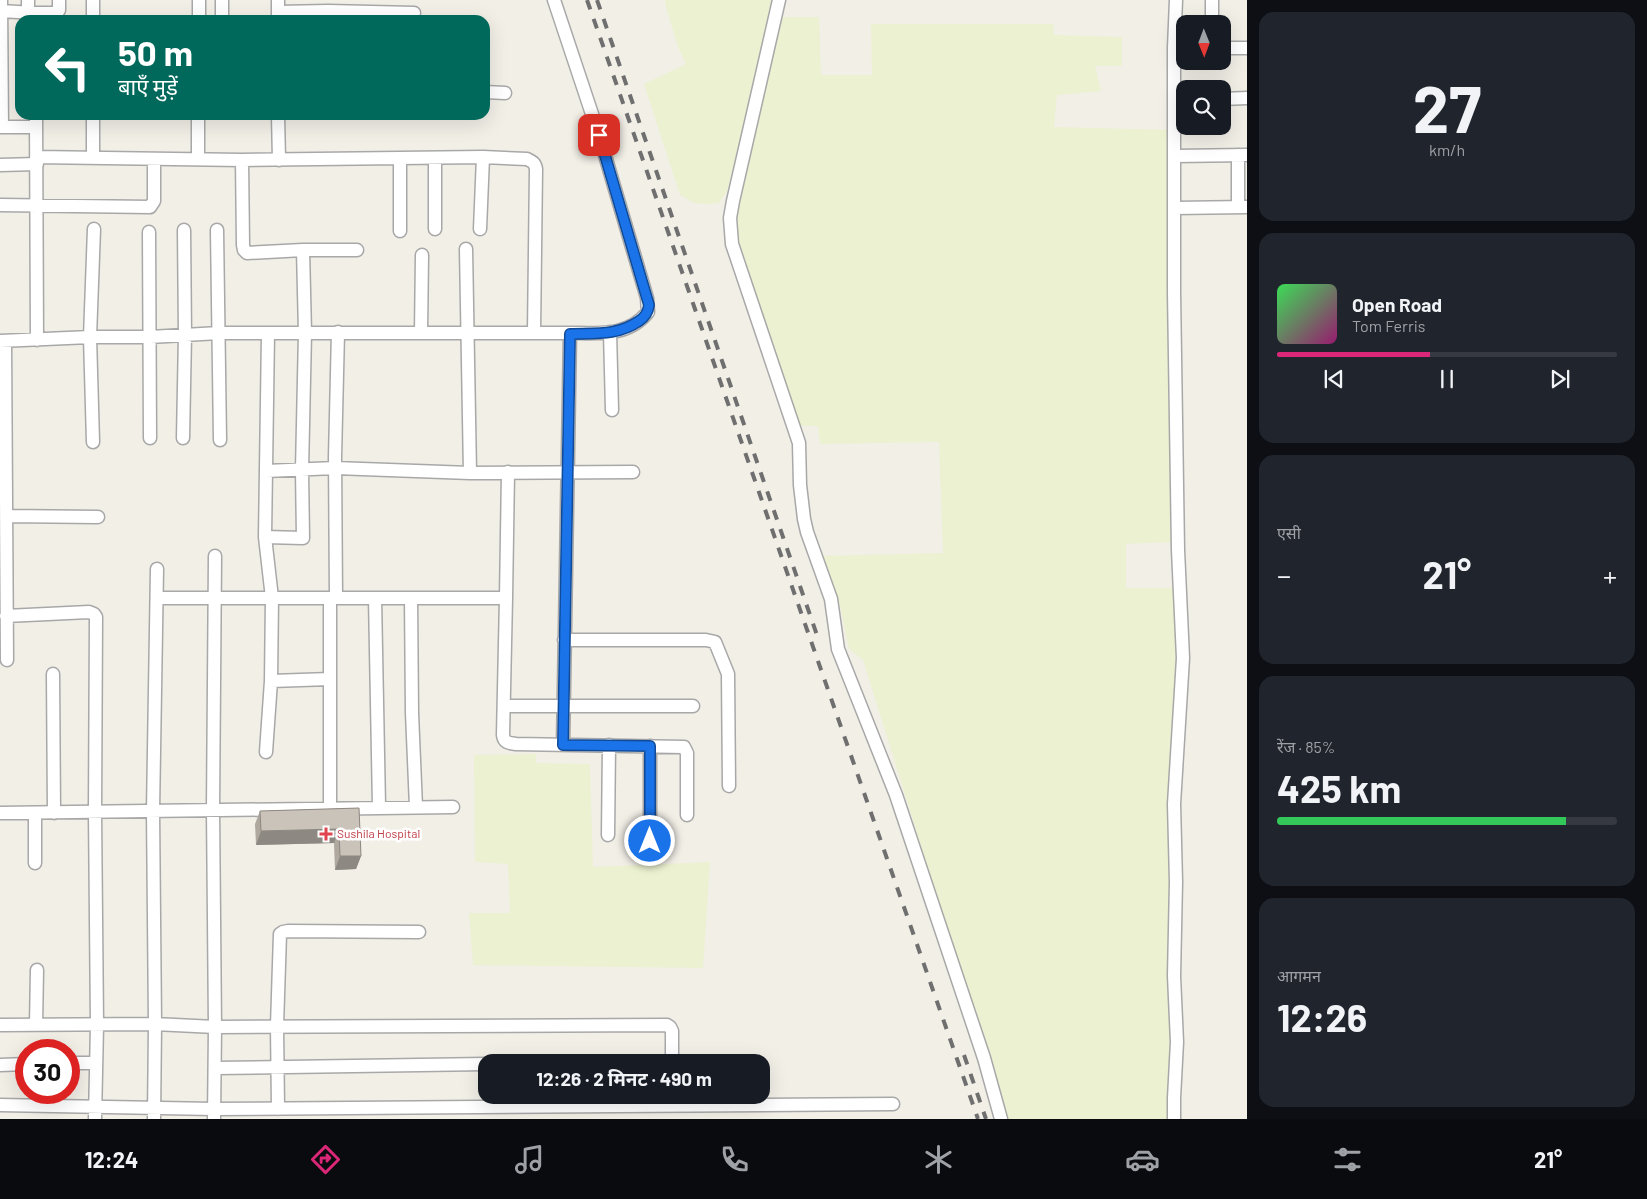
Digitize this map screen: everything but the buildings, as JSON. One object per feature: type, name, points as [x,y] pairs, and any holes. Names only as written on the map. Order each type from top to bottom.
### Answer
[{"type":"street","points":[[37,340],[36,121],[1,127],[1,8],[54,14],[59,10],[59,0]]},
{"type":"street","points":[[93,0],[93,15]]},
{"type":"street","points":[[199,0],[199,15]]},
{"type":"street","points":[[222,0],[222,15]]},
{"type":"street","points":[[6,660],[3,579],[7,516],[2,341],[219,333],[570,334],[628,329],[644,318],[648,312],[649,305],[599,135],[554,0]]},
{"type":"street","points":[[779,0],[733,201],[730,218],[732,244],[800,443],[800,485],[804,519],[830,599],[838,649],[899,804],[984,1058],[1002,1119]]},
{"type":"street","points":[[1176,0],[1177,15]]},
{"type":"street","points":[[1212,0],[1212,15]]},
{"type":"street","points":[[278,11],[318,15]]},
{"type":"street","points":[[371,15],[414,14]]},
{"type":"street","points":[[1231,48],[1247,48]]},
{"type":"street","points":[[490,92],[505,93]]},
{"type":"street","points":[[1231,99],[1247,98]]},
{"type":"street","points":[[93,120],[93,158]]},
{"type":"street","points":[[198,120],[198,159]]},
{"type":"street","points":[[278,120],[278,160]]},
{"type":"street","points":[[1174,1119],[1177,1042],[1174,976],[1176,882],[1174,804],[1183,658],[1178,550],[1174,208],[1177,135]]},
{"type":"street","points":[[1174,208],[1243,207],[1243,155],[1175,156]]},
{"type":"street","points":[[0,164],[93,158],[278,160],[482,157],[528,160],[535,165],[534,333]]},
{"type":"street","points":[[480,229],[482,157]]},
{"type":"street","points":[[400,158],[400,231]]},
{"type":"street","points":[[435,158],[435,229]]},
{"type":"street","points":[[0,205],[150,207],[154,200],[154,159]]},
{"type":"street","points":[[242,160],[244,250],[251,253],[303,250],[357,250]]},
{"type":"street","points":[[93,442],[90,337],[94,229]]},
{"type":"street","points":[[184,230],[184,438]]},
{"type":"street","points":[[217,230],[220,440]]},
{"type":"street","points":[[150,232],[150,438]]},
{"type":"street","points":[[466,249],[470,473]]},
{"type":"street","points":[[265,537],[303,538],[302,470],[305,333],[303,250]]},
{"type":"street","points":[[421,333],[422,255]]},
{"type":"street","points":[[330,808],[330,679],[338,332]]},
{"type":"street","points":[[610,332],[612,410]]},
{"type":"street","points":[[266,752],[271,682],[272,598],[265,537],[268,333]]},
{"type":"street","points":[[563,745],[570,334]]},
{"type":"street","points":[[266,472],[335,468],[470,473],[633,472]]},
{"type":"street","points":[[508,472],[504,740],[516,744],[684,747],[687,759],[687,815]]},
{"type":"street","points":[[7,516],[98,517]]},
{"type":"street","points":[[214,1114],[213,809],[215,556]]},
{"type":"street","points":[[154,1114],[156,1024],[153,811],[157,569]]},
{"type":"street","points":[[156,598],[506,598]]},
{"type":"street","points":[[375,598],[379,807]]},
{"type":"street","points":[[411,598],[412,713],[416,807]]},
{"type":"street","points":[[4,622],[89,612],[96,617],[94,812],[97,1025],[95,1113]]},
{"type":"street","points":[[564,640],[706,640],[715,642],[728,674],[729,786]]},
{"type":"street","points":[[53,674],[54,813]]},
{"type":"street","points":[[271,682],[330,679]]},
{"type":"street","points":[[504,706],[693,706]]},
{"type":"street","points":[[608,835],[609,745]]},
{"type":"street","points":[[650,746],[650,841]]},
{"type":"street","points":[[0,813],[453,807]]},
{"type":"street","points":[[35,813],[35,863]]},
{"type":"street","points":[[278,1109],[277,1026],[280,934],[283,932],[419,932]]},
{"type":"street","points":[[36,1025],[37,970]]},
{"type":"street","points":[[0,1025],[156,1024],[215,1027],[666,1026],[670,1027],[672,1031],[672,1054]]},
{"type":"street","points":[[80,1063],[96,1062]]},
{"type":"street","points":[[0,1065],[15,1064]]},
{"type":"street","points":[[215,1068],[478,1064]]},
{"type":"street","points":[[770,1102],[894,1104]]},
{"type":"street","points":[[0,1105],[95,1113],[214,1114],[278,1109],[450,1113],[604,1104]]},
{"type":"green space","points":[[665,0],[775,0],[727,191],[719,203],[694,203],[680,195],[644,84],[686,64],[678,47]]},
{"type":"green space","points":[[777,17],[819,17],[821,75],[872,75],[871,24],[1053,24],[1054,35],[1122,37],[1122,66],[1095,66],[1101,91],[1057,95],[1054,127],[1171,130],[1172,542],[1126,544],[1126,588],[1175,588],[1179,656],[1174,1050],[1171,1119],[1007,1119],[1002,1106],[863,660],[849,649],[840,605],[822,556],[943,553],[939,442],[820,444],[818,426],[800,426],[739,250],[735,229],[735,202]]},
{"type":"green space","points":[[536,754],[536,763],[590,764],[593,867],[710,862],[703,968],[473,965],[469,913],[510,913],[508,864],[475,862],[474,755]]},
{"type":"railway","points":[[587,0],[978,1119]]},
{"type":"railway","points":[[597,0],[818,638]]},
{"type":"railway","points":[[964,1055],[986,1119]]},
{"type":"place","name":"Sushila Hospital","points":[[326,834]]},
{"type":"route","points":[[599,135],[649,305],[648,312],[644,318],[628,329],[619,332],[570,334],[563,745],[650,746],[650,841]]}]
